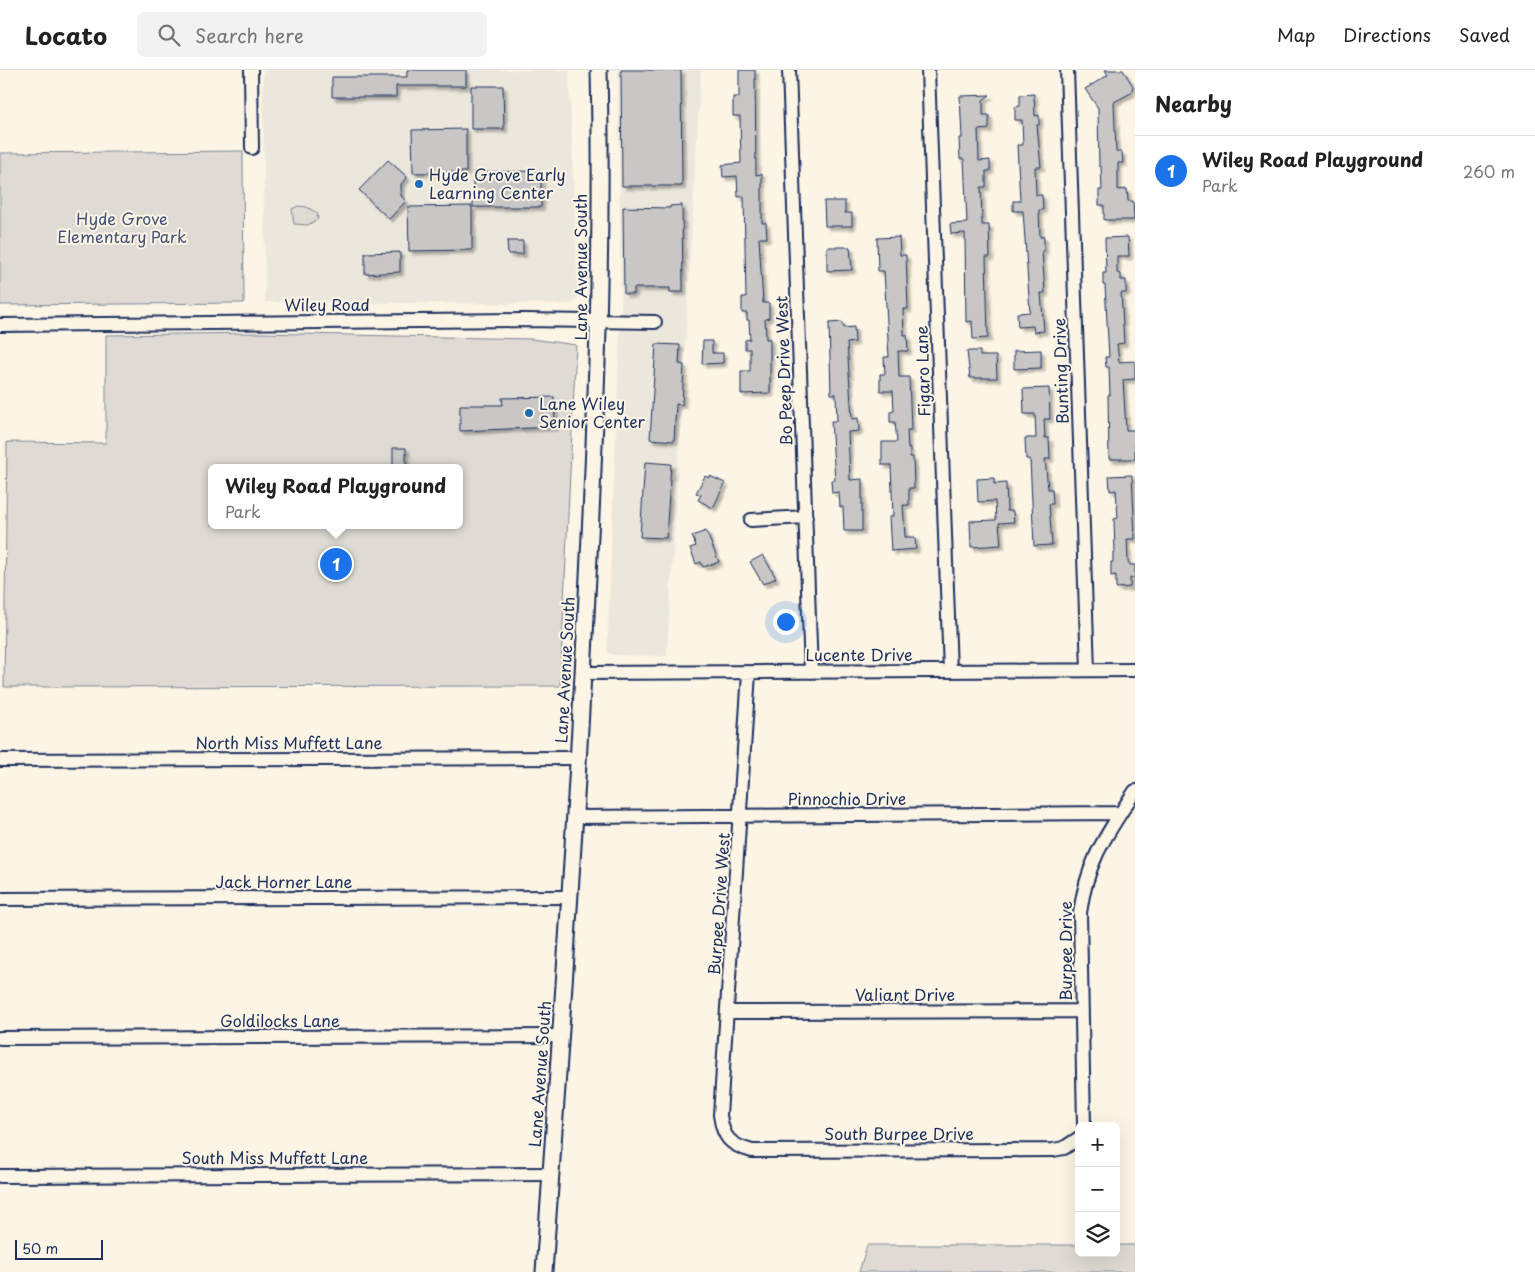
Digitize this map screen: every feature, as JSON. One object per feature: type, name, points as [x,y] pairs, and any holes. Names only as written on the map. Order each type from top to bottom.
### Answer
[{"type":"main road","name":"Lane Avenue South","points":[[544,1272],[561,1036],[583,673],[599,321],[599,70]]},
{"type":"street","points":[[251,70],[252,148]]},
{"type":"street","name":"Bo Peep Drive West","points":[[789,70],[811,672]]},
{"type":"street","name":"Figaro Lane","points":[[928,70],[950,671]]},
{"type":"street","name":"Bunting Drive","points":[[1067,70],[1088,670]]},
{"type":"street","name":"Wiley Road","points":[[0,325],[654,322]]},
{"type":"street","points":[[751,520],[806,517]]},
{"type":"street","name":"Lucente Drive","points":[[583,673],[1135,670]]},
{"type":"street","name":"Burpee Drive West","points":[[726,1136],[721,1126],[720,1115],[749,673]]},
{"type":"street","name":"North Miss Muffett Lane","points":[[0,760],[578,758]]},
{"type":"street","name":"Burpee Drive","points":[[1084,1122],[1080,912],[1082,892],[1094,855],[1135,791]]},
{"type":"street","name":"Pinnochio Drive","points":[[575,817],[1120,813]]},
{"type":"street","name":"Jack Horner Lane","points":[[0,899],[569,897]]},
{"type":"street","name":"Valiant Drive","points":[[728,1012],[1082,1011]]},
{"type":"street","name":"Goldilocks Lane","points":[[0,1038],[561,1036]]},
{"type":"street","name":"South Burpee Drive","points":[[726,1136],[737,1147],[752,1151],[1053,1150],[1064,1148],[1075,1142]]},
{"type":"street","name":"South Miss Muffett Lane","points":[[0,1176],[551,1174]]},
{"type":"shaded area","name":"Hyde Grove Early Learning Center","points":[[263,70],[569,70],[578,299],[571,304],[265,302]]},
{"type":"shaded area","points":[[618,70],[701,70],[667,656],[613,655],[607,652],[621,304]]},
{"type":"green space","name":"Hyde Grove Elementary Park","points":[[243,151],[244,303],[0,305],[0,153]]},
{"type":"green space","points":[[298,206],[307,207],[317,213],[318,219],[308,225],[294,224],[292,209]]},
{"type":"green space","points":[[259,333],[531,339],[576,345],[560,686],[4,687],[7,442],[106,443],[106,335]]},
{"type":"green space","points":[[867,1245],[1075,1245],[1075,1257],[1120,1257],[1120,1245],[1135,1245],[1135,1272],[859,1272]]},
{"type":"building","points":[[407,70],[466,70],[466,86],[396,86],[396,97],[332,97],[332,77],[407,77]]},
{"type":"building","points":[[621,70],[681,70],[682,186],[622,186]]},
{"type":"building","points":[[739,70],[755,70],[756,175],[762,174],[762,223],[766,223],[767,238],[759,238],[763,303],[769,303],[769,318],[765,319],[766,339],[770,339],[770,393],[741,394],[741,371],[750,371],[750,349],[745,349],[745,340],[750,339],[749,320],[747,320],[747,313],[742,313],[742,297],[746,297],[744,196],[738,197],[737,176],[723,177],[722,165],[741,163],[740,116],[733,116],[733,97],[739,97]]},
{"type":"building","points":[[1105,70],[1123,70],[1133,86],[1131,93],[1114,102],[1116,152],[1122,152],[1123,163],[1118,163],[1118,190],[1127,189],[1128,201],[1133,201],[1134,220],[1104,220],[1104,205],[1099,205],[1099,190],[1102,190],[1101,166],[1099,166],[1098,108],[1085,89],[1108,75]]},
{"type":"building","points":[[471,86],[503,86],[504,129],[471,129]]},
{"type":"building","points":[[1034,94],[1035,116],[1039,115],[1039,125],[1037,125],[1041,167],[1035,167],[1036,195],[1042,195],[1043,210],[1039,210],[1040,237],[1044,237],[1044,251],[1042,251],[1045,293],[1041,293],[1044,331],[1034,332],[1033,326],[1018,327],[1017,313],[1030,312],[1023,211],[1013,211],[1013,201],[1020,201],[1017,145],[1023,145],[1022,120],[1015,120],[1015,107],[1020,106],[1020,95]]},
{"type":"building","points":[[990,95],[983,100],[983,115],[989,115],[989,129],[978,130],[979,161],[990,160],[990,171],[986,171],[986,187],[981,187],[982,225],[989,225],[990,257],[986,257],[988,338],[973,339],[972,321],[966,322],[965,233],[951,234],[950,224],[967,223],[964,159],[960,159],[959,138],[962,138],[960,96]]},
{"type":"building","points":[[466,129],[466,172],[413,173],[412,130]]},
{"type":"building","points":[[388,160],[407,177],[401,184],[401,196],[406,201],[389,219],[359,190]]},
{"type":"building","points":[[541,171],[541,207],[473,207],[473,172]]},
{"type":"building","points":[[824,201],[845,201],[845,213],[852,213],[852,226],[825,226]]},
{"type":"building","points":[[682,205],[683,292],[670,292],[670,288],[634,288],[634,294],[624,294],[623,207],[670,208],[670,206]]},
{"type":"building","points":[[472,206],[472,250],[409,251],[408,207]]},
{"type":"building","points":[[899,237],[900,255],[906,255],[908,309],[903,309],[904,335],[907,335],[908,351],[898,351],[899,377],[909,377],[911,430],[907,430],[908,449],[910,448],[910,457],[913,457],[914,488],[909,488],[909,505],[903,505],[905,537],[915,537],[916,549],[891,551],[889,517],[893,516],[891,465],[882,465],[882,442],[897,442],[895,422],[890,422],[890,412],[894,411],[893,391],[880,391],[880,374],[885,374],[884,357],[889,357],[884,271],[878,271],[877,238]]},
{"type":"building","points":[[1128,237],[1129,256],[1117,256],[1117,273],[1121,274],[1121,280],[1126,280],[1126,293],[1121,293],[1124,343],[1117,344],[1119,362],[1135,361],[1135,379],[1123,380],[1126,430],[1135,430],[1135,459],[1109,459],[1109,367],[1106,367],[1105,357],[1109,357],[1105,285],[1103,285],[1103,273],[1106,273],[1105,238]]},
{"type":"building","points":[[507,241],[523,241],[523,254],[508,254]]},
{"type":"building","points":[[827,247],[850,247],[852,270],[827,271]]},
{"type":"building","points":[[400,252],[400,272],[365,274],[365,253]]},
{"type":"building","points":[[842,322],[844,328],[854,327],[855,342],[847,343],[852,419],[858,418],[859,431],[848,432],[850,480],[862,479],[862,531],[844,531],[843,507],[840,507],[839,492],[832,493],[831,480],[835,480],[831,421],[837,421],[836,394],[831,394],[829,323]]},
{"type":"building","points":[[703,341],[712,341],[712,353],[723,353],[723,363],[702,364]]},
{"type":"building","points":[[656,344],[680,345],[679,364],[684,365],[682,405],[676,404],[674,441],[650,439]]},
{"type":"building","points":[[1041,350],[1041,368],[1014,369],[1014,351]]},
{"type":"building","points":[[967,351],[980,351],[980,356],[996,356],[997,378],[970,378]]},
{"type":"building","points":[[1049,388],[1050,419],[1044,419],[1045,438],[1049,438],[1050,459],[1045,459],[1048,489],[1052,489],[1053,504],[1049,504],[1052,545],[1034,546],[1030,459],[1026,459],[1025,438],[1036,438],[1035,414],[1024,414],[1023,389]]},
{"type":"building","points":[[554,397],[555,427],[460,431],[460,405],[503,405],[502,398]]},
{"type":"building","points":[[393,448],[406,448],[406,464],[393,464]]},
{"type":"building","points":[[645,462],[671,464],[666,538],[640,537]]},
{"type":"building","points":[[1132,475],[1135,539],[1127,539],[1128,562],[1130,565],[1135,565],[1135,578],[1130,578],[1130,587],[1116,588],[1116,575],[1111,576],[1111,562],[1113,562],[1113,552],[1115,552],[1114,519],[1118,518],[1116,490],[1110,491],[1109,476]]},
{"type":"building","points":[[705,476],[709,478],[710,476],[725,483],[713,508],[698,500],[701,495],[696,493]]},
{"type":"building","points":[[994,478],[994,484],[1006,483],[1007,511],[1013,511],[1014,522],[999,523],[1001,545],[971,547],[970,521],[996,520],[995,501],[978,502],[977,479]]},
{"type":"building","points":[[706,531],[719,562],[703,567],[701,562],[696,564],[690,548],[696,546],[692,536]]},
{"type":"building","points":[[763,555],[776,578],[763,584],[750,562]]},
{"type":"place","name":"Hyde Grove Early Learning Center","points":[[419,184]]},
{"type":"place","name":"Lane Wiley Senior Center","points":[[529,413]]},
{"type":"place","name":"Wiley Road Playground","points":[[336,564]]}]
